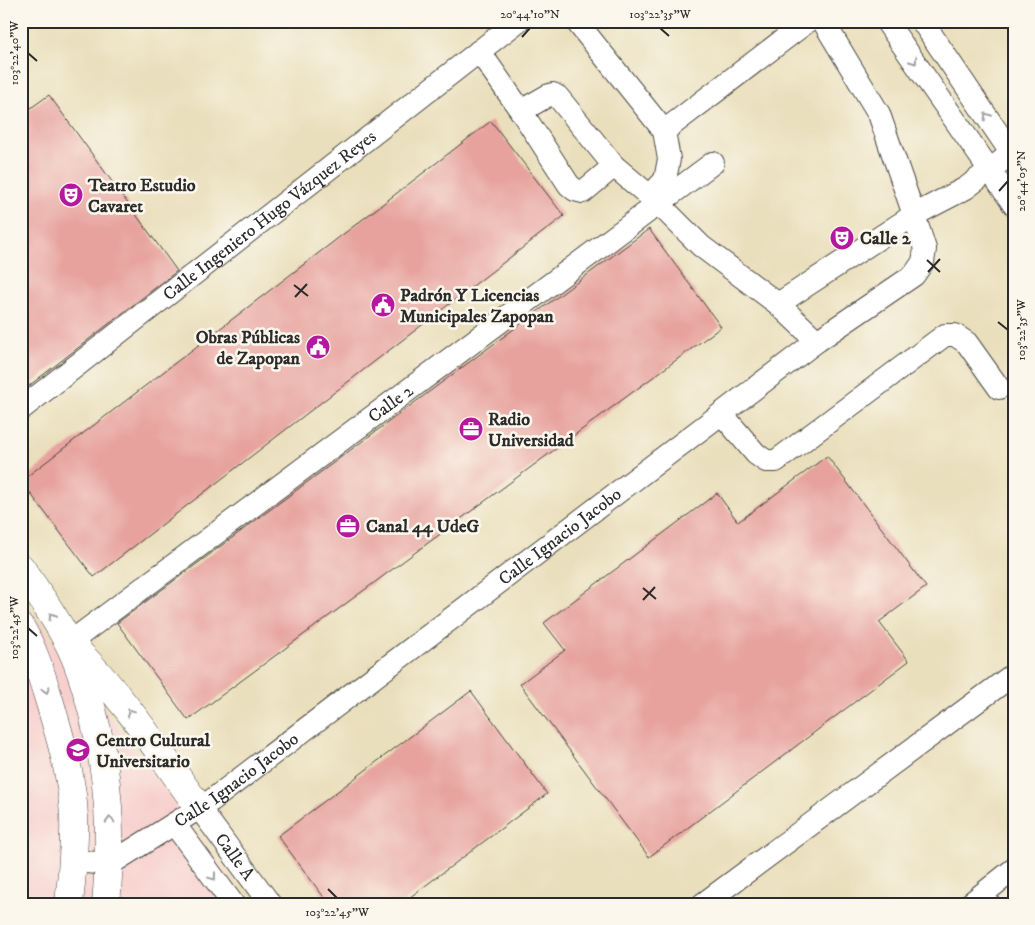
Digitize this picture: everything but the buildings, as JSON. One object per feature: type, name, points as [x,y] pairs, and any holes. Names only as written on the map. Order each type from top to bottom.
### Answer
[{"type":"main road","points":[[21,568],[69,643],[87,689],[101,745],[107,786],[110,821],[110,864],[106,904]]},
{"type":"main road","points":[[21,628],[29,666],[65,751],[74,816],[73,861],[69,904]]},
{"type":"main road","points":[[69,643],[97,671],[130,711],[200,809]]},
{"type":"street","name":"Calle Ingeniero Hugo Vázquez Reyes","points":[[21,409],[518,21]]},
{"type":"street","points":[[576,21],[664,131],[669,159],[665,180],[654,200]]},
{"type":"street","points":[[664,131],[808,21]]},
{"type":"street","name":"Calle Ignacio Jacobo","points":[[110,864],[175,825],[231,787],[817,341],[914,275],[924,262],[925,249],[879,114],[822,21]]},
{"type":"street","points":[[886,21],[1014,205]]},
{"type":"street","points":[[778,304],[914,215],[966,188],[989,170],[1013,155],[922,21]]},
{"type":"street","points":[[479,51],[569,185],[575,190],[583,192],[614,166]]},
{"type":"street","points":[[521,111],[547,96],[553,94],[558,97],[614,166],[654,200],[701,246],[778,304],[817,341]]},
{"type":"street","name":"Calle 2","points":[[69,643],[654,200],[714,162]]},
{"type":"street","points":[[722,414],[756,454],[766,461],[776,461],[944,335],[955,335],[967,343],[1000,388]]},
{"type":"street","points":[[703,904],[1014,674]]},
{"type":"street","name":"Calle A","points":[[200,809],[270,904]]},
{"type":"street","name":"Calle A","points":[[175,825],[234,904]]},
{"type":"street","points":[[73,861],[110,864]]},
{"type":"street","points":[[970,904],[1014,869]]},
{"type":"shaded area","name":"Centro Cultural Universitario","points":[[21,597],[250,904],[21,904]]},
{"type":"place","name":"Teatro Estudio Cavaret","points":[[71,195]]},
{"type":"place","name":"Calle 2","points":[[842,238]]},
{"type":"place","name":"Padrón Y Licencias Municipales Zapopan","points":[[383,305]]},
{"type":"place","name":"Obras Públicas de Zapopan","points":[[318,347]]},
{"type":"place","name":"Radio Universidad","points":[[471,429]]},
{"type":"place","name":"Canal 44 UdeG","points":[[348,526]]},
{"type":"place","name":"Centro Cultural Universitario","points":[[78,750]]}]
